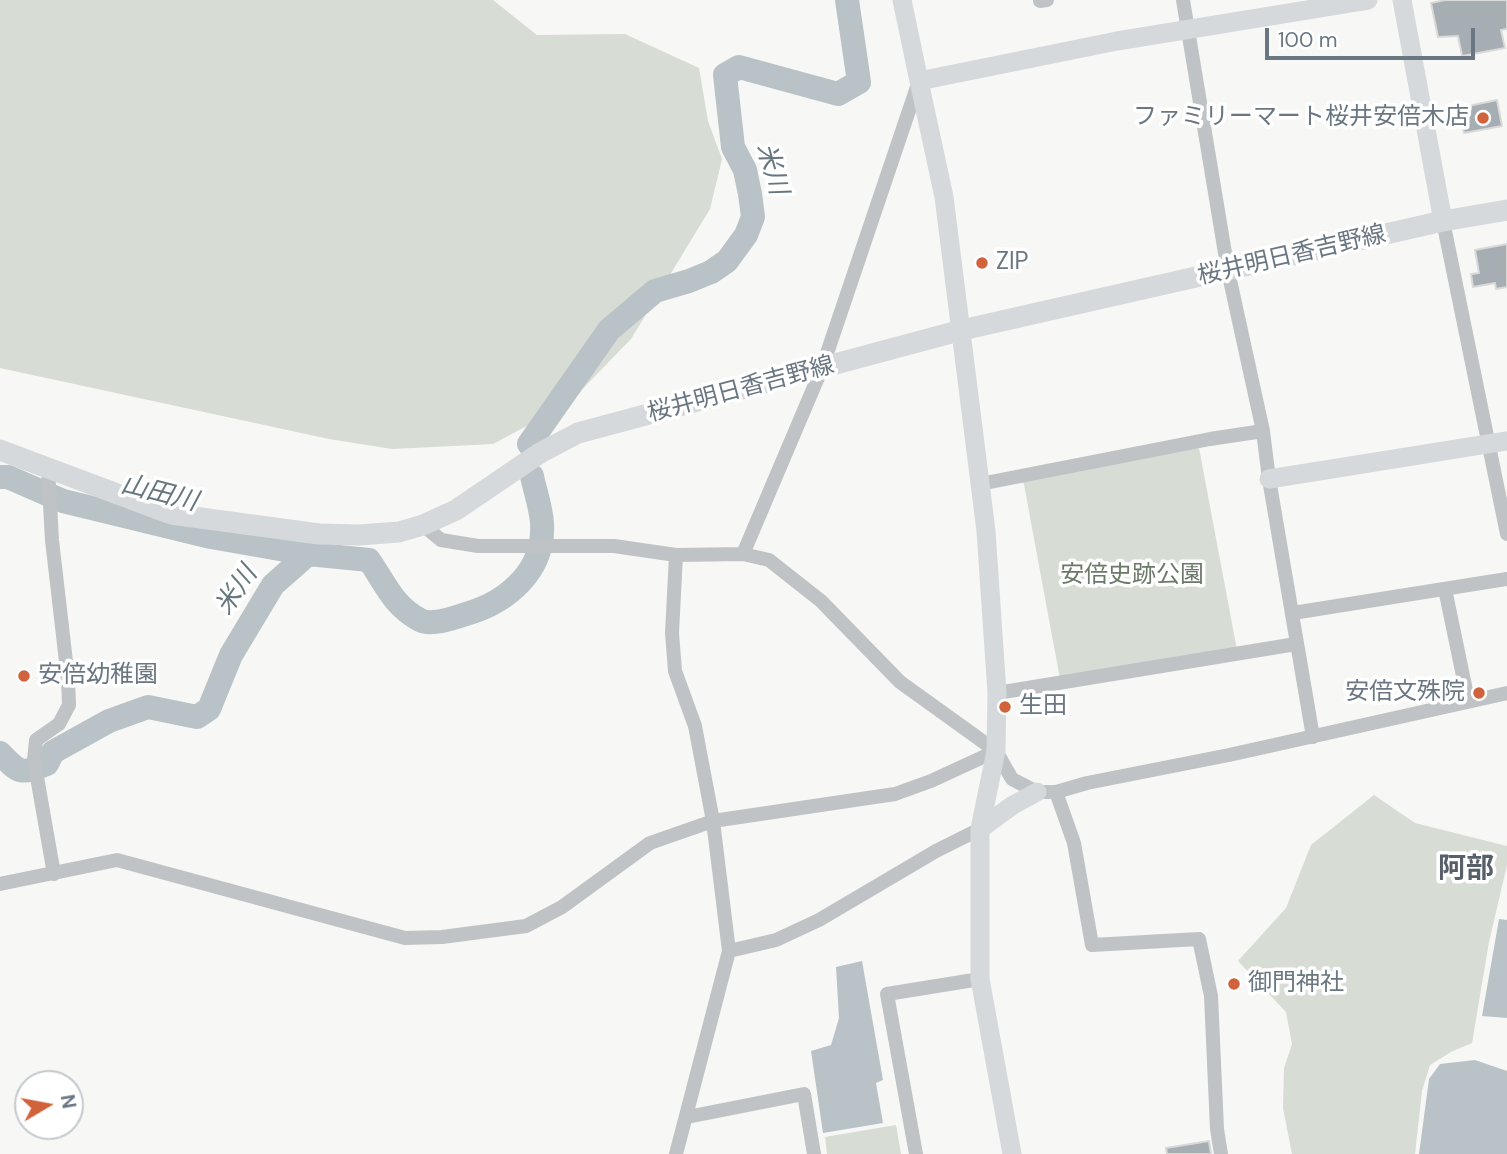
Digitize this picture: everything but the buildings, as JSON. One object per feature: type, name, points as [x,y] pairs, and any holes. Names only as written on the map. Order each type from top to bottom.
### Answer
[{"type":"main road","name":"桜井明日香吉野線","points":[[0,450],[172,514],[318,534],[399,533],[456,510],[540,453],[578,433],[962,330],[1443,221],[1507,210]]},
{"type":"street","points":[[902,0],[944,197],[986,531],[997,693],[996,751],[980,829],[979,979],[1012,1154]]},
{"type":"street","points":[[1183,0],[1227,271],[1263,431],[1312,737]]},
{"type":"street","points":[[919,81],[1188,28],[1368,0]]},
{"type":"street","points":[[1402,0],[1443,221],[1498,443],[1507,534]]},
{"type":"street","points":[[743,554],[822,368],[919,81]]},
{"type":"street","points":[[980,485],[1263,431]]},
{"type":"street","points":[[1269,480],[1498,443]]},
{"type":"street","points":[[48,468],[52,540],[69,705],[59,724],[36,740],[34,760],[54,874]]},
{"type":"street","points":[[423,525],[441,540],[478,546],[614,546],[676,555],[743,554],[769,560],[821,601],[900,682],[996,751],[1012,779],[1047,792],[1074,843],[1092,945],[1199,939],[1211,996],[1220,1154]]},
{"type":"street","points":[[676,555],[672,633],[675,671],[695,726],[713,821],[729,951],[676,1154]]},
{"type":"street","points":[[1293,613],[1507,579]]},
{"type":"street","points":[[1445,589],[1468,700]]},
{"type":"street","points":[[997,693],[1296,644]]},
{"type":"street","points":[[729,951],[776,940],[819,920],[936,851],[980,829],[1013,805],[1047,792],[1507,693]]},
{"type":"street","points":[[0,884],[117,860],[405,938],[442,937],[526,926],[562,907],[650,843],[713,821],[895,794],[931,781],[996,751]]},
{"type":"street","points":[[916,1154],[887,994],[979,979]]},
{"type":"street","points":[[687,1117],[804,1094],[814,1154]]},
{"type":"green space","points":[[0,0],[493,0],[537,35],[625,34],[699,68],[708,121],[722,159],[710,209],[631,339],[568,404],[493,444],[392,449],[329,439],[0,368]]},
{"type":"green space","name":"安倍史跡公園","points":[[1199,448],[1237,650],[1060,679],[1023,479]]},
{"type":"green space","points":[[1374,795],[1415,823],[1507,846],[1507,865],[1489,942],[1472,1043],[1430,1065],[1422,1091],[1415,1154],[1292,1154],[1283,1108],[1284,1068],[1292,1044],[1286,1012],[1238,961],[1286,908],[1311,845]]},
{"type":"green space","points":[[896,1125],[901,1154],[827,1154],[825,1137]]},
{"type":"shaded area","points":[[1499,919],[1507,920],[1507,1018],[1482,1016]]},
{"type":"shaded area","points":[[862,961],[883,1080],[876,1083],[883,1123],[823,1133],[811,1051],[831,1045],[839,1018],[836,967]]},
{"type":"shaded area","points":[[1475,1060],[1507,1071],[1507,1154],[1419,1154],[1429,1079],[1440,1064]]},
{"type":"waterway","name":"米川","points":[[529,444],[609,330],[655,291],[711,272],[727,261],[746,235],[753,217],[750,194],[745,170],[733,147],[725,75],[739,67],[838,94],[859,82],[847,0]]},
{"type":"waterway","name":"米川","points":[[0,477],[8,477],[63,501],[211,537],[308,554],[369,560],[403,608],[420,620],[430,622],[443,621],[481,609],[521,582],[537,555],[541,540],[542,523],[532,476]]},
{"type":"waterway","name":"米川","points":[[0,753],[16,768],[31,770],[47,764],[53,752],[109,721],[148,707],[197,717],[209,709],[231,655],[273,585],[308,554]]},
{"type":"place","name":"ファミリーマート桜井安倍木店","points":[[1483,118]]},
{"type":"place","name":"ZIP","points":[[982,263]]},
{"type":"place","name":"安倍幼稚園","points":[[24,676]]},
{"type":"place","name":"安倍文殊院","points":[[1479,693]]},
{"type":"place","name":"生田","points":[[1005,707]]},
{"type":"place","name":"御門神社","points":[[1234,984]]},
{"type":"district","name":"阿部","points":[[1466,870]]},
{"type":"water label","name":"山田川","points":[[159,494]]}]
